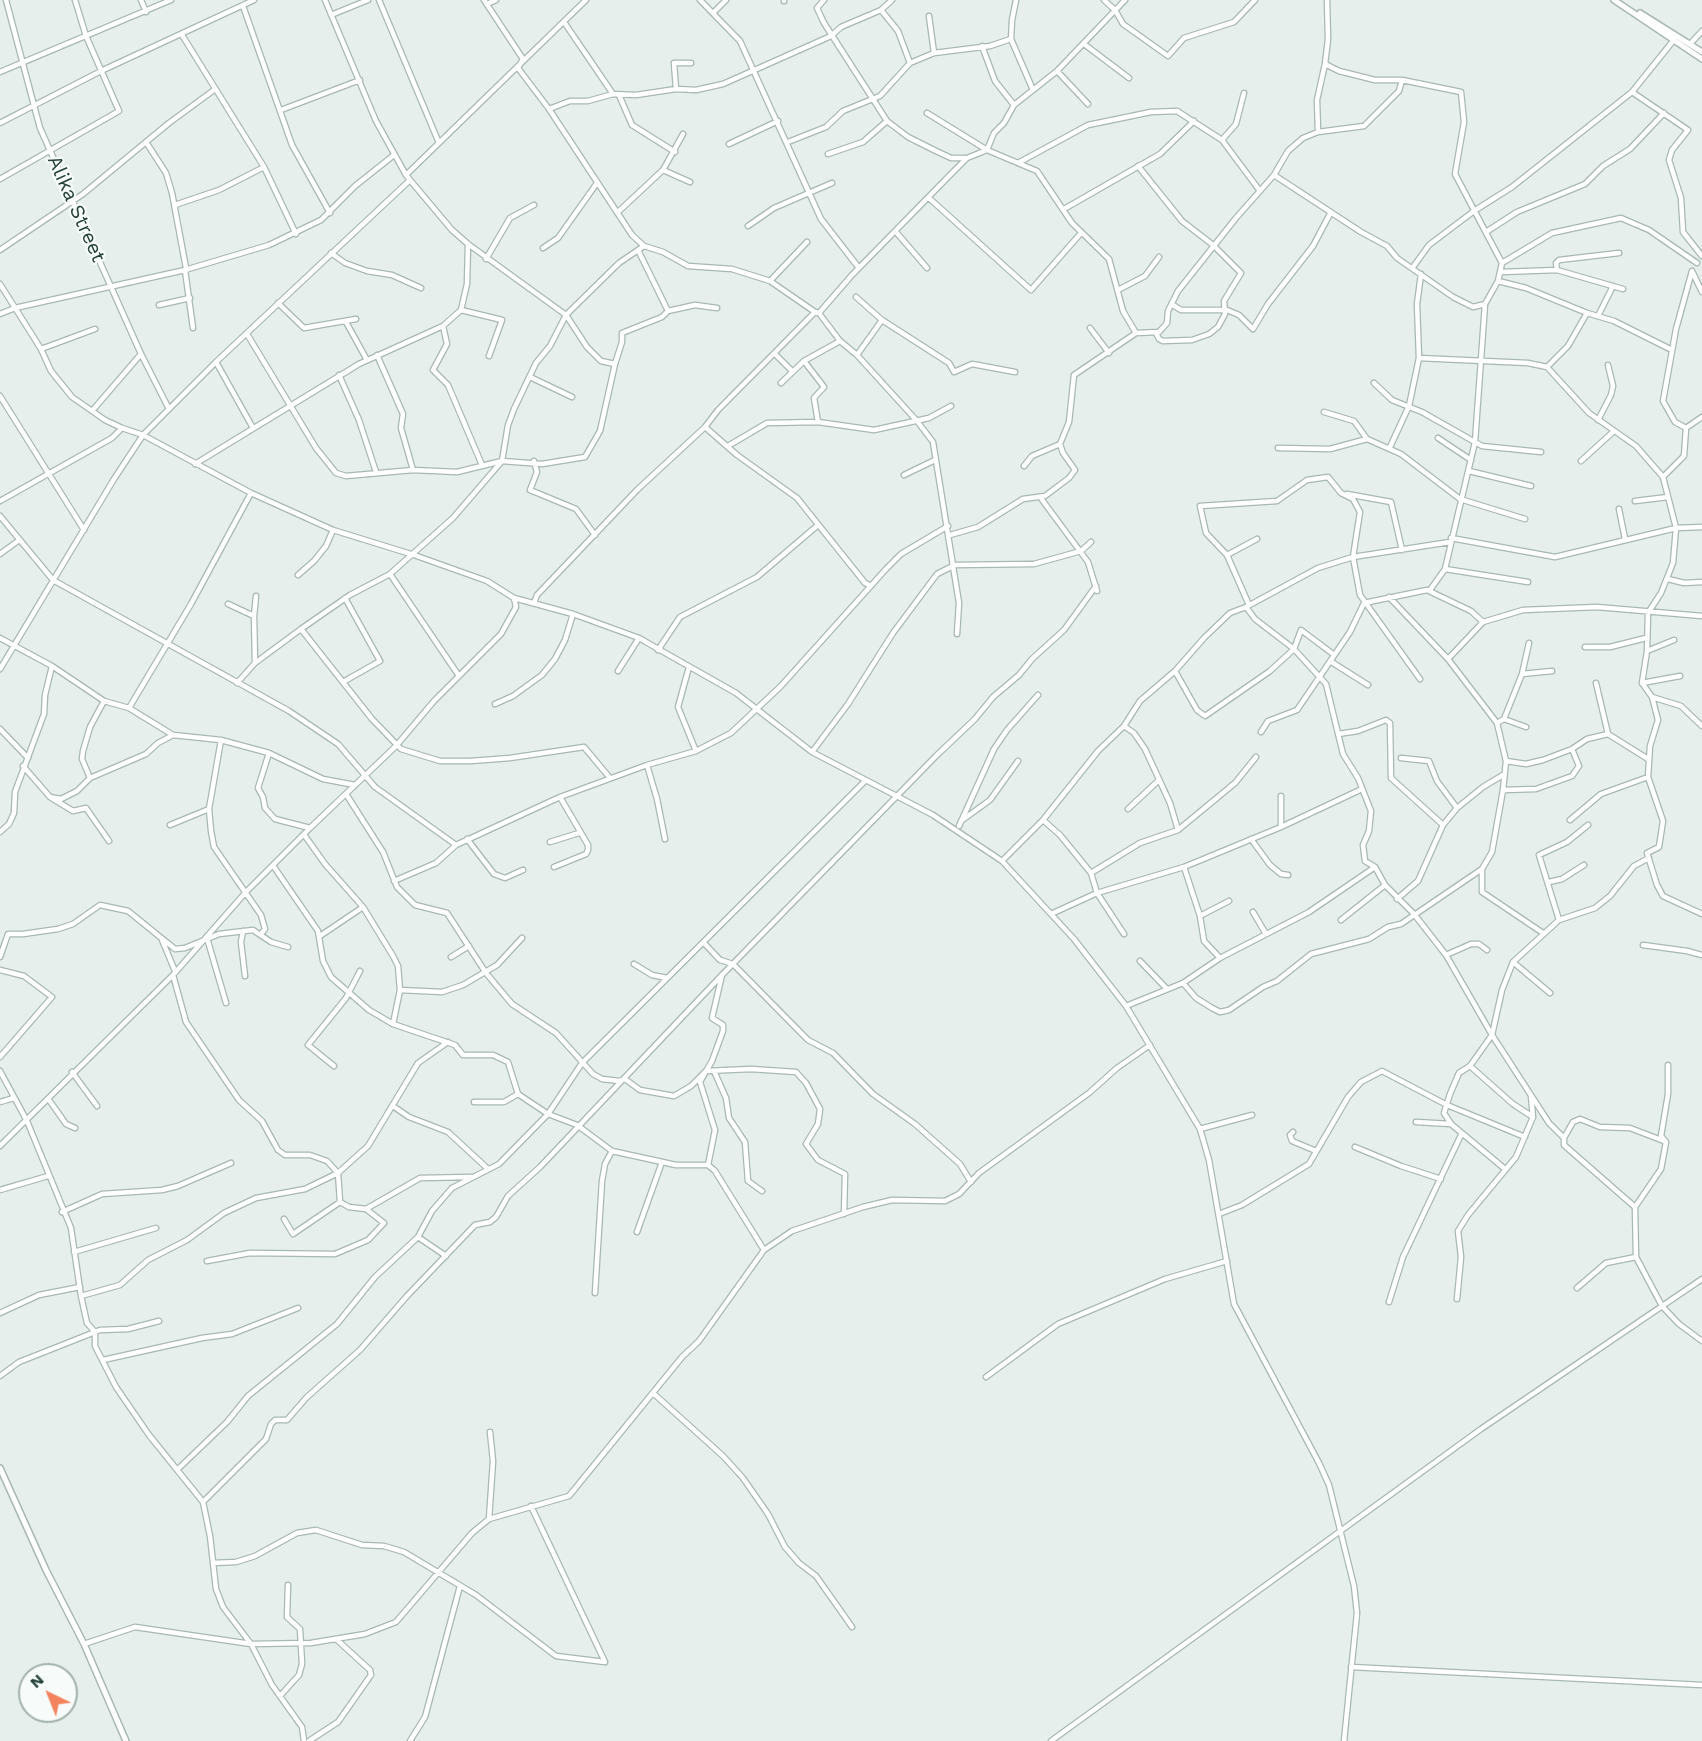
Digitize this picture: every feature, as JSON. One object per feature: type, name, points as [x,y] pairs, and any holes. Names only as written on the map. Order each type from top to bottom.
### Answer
[{"type":"street","name":"Alika Street","points":[[6,0],[32,105],[50,151],[141,354],[169,409]]},
{"type":"street","points":[[0,179],[119,111],[86,36],[75,0]]},
{"type":"street","points":[[141,0],[146,12]]},
{"type":"street","points":[[0,72],[171,0]]},
{"type":"street","points":[[0,123],[101,71],[254,0]]},
{"type":"street","points":[[325,0],[394,155],[408,178],[452,230],[486,259],[566,315],[586,347],[601,361],[615,364]]},
{"type":"street","points":[[331,15],[368,0]]},
{"type":"street","points":[[379,0],[439,143]]},
{"type":"street","points":[[496,0],[485,2],[523,59],[518,68]]},
{"type":"street","points":[[0,669],[143,435],[408,178],[439,143],[586,0]]},
{"type":"street","points":[[700,0],[740,41],[788,142],[808,194],[821,219],[852,263],[859,268]]},
{"type":"street","points":[[713,13],[726,0]]},
{"type":"street","points":[[824,0],[818,8],[831,36],[887,121],[908,137],[951,158],[967,158],[987,150],[994,133],[1004,123],[1014,105],[1057,71],[1125,0]]},
{"type":"street","points":[[549,109],[570,101],[588,101],[616,95],[676,89],[696,90],[754,72],[831,36],[842,27],[881,10],[892,0]]},
{"type":"street","points":[[1016,0],[1011,20],[1011,39],[1034,90]]},
{"type":"street","points":[[1104,0],[1115,10],[1123,24],[1168,56],[1184,38],[1234,22],[1255,0]]},
{"type":"street","points":[[1318,132],[1317,100],[1328,39],[1327,0]]},
{"type":"street","points":[[1614,0],[1702,59]]},
{"type":"street","points":[[1620,0],[1702,52]]},
{"type":"street","points":[[243,6],[292,145],[330,213]]},
{"type":"street","points":[[881,10],[898,31],[910,63]]},
{"type":"street","points":[[929,16],[934,54]]},
{"type":"street","points":[[564,22],[616,95],[632,125],[675,152]]},
{"type":"street","points":[[1690,44],[1702,31]]},
{"type":"street","points":[[182,35],[214,90],[264,167],[297,234]]},
{"type":"street","points":[[788,142],[826,127],[843,111],[884,92],[895,77],[910,63],[934,54],[1011,39]]},
{"type":"street","points":[[1415,269],[1413,267],[1415,261],[1424,251],[1474,211],[1512,187],[1632,92],[1673,41]]},
{"type":"street","points":[[1084,44],[1129,78]]},
{"type":"street","points":[[982,46],[995,81],[1014,105]]},
{"type":"street","points":[[676,89],[674,63],[691,63]]},
{"type":"street","points":[[1325,64],[1339,71],[1375,80],[1402,80],[1461,92],[1464,122],[1455,174],[1469,195],[1474,211],[1502,263],[1498,281],[1485,304],[1475,442],[1469,471],[1460,499],[1445,569],[1430,590]]},
{"type":"street","points":[[518,68],[549,109],[632,235],[644,246],[663,252],[688,266],[732,268],[770,281],[817,312],[840,341],[857,355],[917,421],[933,442],[955,565],[959,603],[957,634]]},
{"type":"street","points":[[1057,71],[1088,104]]},
{"type":"street","points":[[281,110],[360,80]]},
{"type":"street","points":[[950,535],[978,527],[1023,499],[1048,494],[1075,470],[1063,453],[1060,444],[1069,422],[1074,375],[1136,333],[1156,333],[1167,323],[1168,311],[1178,291],[1274,175],[1295,144],[1318,132],[1364,126],[1380,107],[1399,91],[1402,80]]},
{"type":"street","points":[[0,250],[73,201],[214,90]]},
{"type":"street","points":[[1632,92],[1688,130],[1672,150],[1669,160],[1681,198],[1683,232],[1700,260]]},
{"type":"street","points":[[1222,141],[1236,124],[1244,93]]},
{"type":"street","points":[[1018,163],[1096,123],[1151,112],[1177,111],[1222,141],[1260,190]]},
{"type":"street","points":[[927,113],[987,150],[1037,171],[1081,233],[1109,259],[1123,311],[1136,333]]},
{"type":"street","points":[[1486,232],[1517,212],[1585,184],[1603,166],[1630,149],[1664,113]]},
{"type":"street","points":[[729,144],[778,121]]},
{"type":"street","points":[[828,154],[863,142],[887,121]]},
{"type":"street","points":[[1064,209],[1096,193],[1171,146],[1194,121]]},
{"type":"street","points":[[618,212],[663,170],[683,134]]},
{"type":"street","points":[[146,142],[166,173],[175,205],[193,328]]},
{"type":"street","points":[[0,314],[15,308],[186,269],[269,245],[297,234],[330,213],[355,186],[394,155]]},
{"type":"street","points":[[951,158],[952,173]]},
{"type":"street","points":[[534,603],[537,595],[637,490],[705,427],[718,410],[967,158]]},
{"type":"street","points":[[1138,166],[1182,221],[1214,245],[1241,273],[1224,300],[1227,310],[1218,327],[1207,335],[1192,340],[1161,341],[1156,333]]},
{"type":"street","points":[[175,205],[219,190],[264,167]]},
{"type":"street","points":[[663,170],[690,182]]},
{"type":"street","points":[[1274,175],[1386,246],[1397,258],[1465,304],[1473,307],[1485,304]]},
{"type":"street","points":[[543,248],[558,238],[597,183]]},
{"type":"street","points":[[748,226],[761,215],[832,183]]},
{"type":"street","points":[[929,198],[1031,290],[1081,233]]},
{"type":"street","points":[[486,259],[510,218],[534,205]]},
{"type":"street","points":[[1173,305],[1181,310],[1227,310],[1239,315],[1253,329],[1268,304],[1313,246],[1331,212]]},
{"type":"street","points":[[1502,263],[1552,233],[1621,218],[1700,260]]},
{"type":"street","points":[[896,232],[927,268]]},
{"type":"street","points":[[770,281],[807,242]]},
{"type":"street","points":[[195,464],[339,375],[377,355],[443,326],[461,310],[467,284],[468,244]]},
{"type":"street","points":[[237,683],[255,663],[301,629],[345,598],[390,574],[453,518],[502,461],[508,425],[530,377],[566,315],[619,263],[644,246]]},
{"type":"street","points":[[638,250],[668,311]]},
{"type":"street","points":[[331,253],[345,263],[366,271],[392,275],[421,288]]},
{"type":"street","points":[[1557,270],[1556,263],[1559,260],[1619,253]]},
{"type":"street","points":[[1118,290],[1146,276],[1159,257]]},
{"type":"street","points":[[1686,428],[1675,422],[1663,401],[1672,350],[1692,271],[1700,260]]},
{"type":"street","points":[[852,263],[852,275]]},
{"type":"street","points":[[1501,272],[1557,270],[1623,289]]},
{"type":"street","points":[[1692,271],[1702,292]]},
{"type":"street","points":[[1390,447],[1409,406],[1419,358],[1416,304],[1421,274]]},
{"type":"street","points":[[1498,281],[1526,288],[1598,316],[1672,350]]},
{"type":"street","points":[[0,284],[42,350],[51,371],[72,397],[92,411],[251,492],[333,530],[487,581],[514,598],[573,614],[639,638],[736,693],[756,711],[812,752],[898,796],[964,834],[1002,861],[1051,914],[1126,1006],[1200,1129],[1219,1214],[1234,1304],[1329,1485],[1357,1597],[1344,1741]]},
{"type":"street","points":[[1598,316],[1613,286]]},
{"type":"street","points":[[856,297],[882,320],[949,363],[954,372],[972,364],[989,365],[1015,372]]},
{"type":"street","points":[[159,305],[190,298]]},
{"type":"street","points":[[278,303],[304,328],[356,319]]},
{"type":"street","points":[[247,334],[316,448],[336,473],[346,476],[413,470],[457,472],[502,461],[558,463],[585,457],[600,431],[622,342],[622,333],[662,317],[668,311],[695,305],[717,308]]},
{"type":"street","points":[[461,310],[502,320],[489,356]]},
{"type":"street","points":[[1547,366],[1568,346],[1587,313]]},
{"type":"street","points":[[857,355],[882,320]]},
{"type":"street","points":[[346,322],[367,360]]},
{"type":"street","points":[[443,326],[447,344],[433,370],[448,385],[482,465]]},
{"type":"street","points":[[1090,328],[1109,353]]},
{"type":"street","points":[[42,350],[95,329]]},
{"type":"street","points":[[781,383],[804,361],[840,341]]},
{"type":"street","points":[[92,411],[141,354]]},
{"type":"street","points":[[775,354],[792,371]]},
{"type":"street","points":[[377,355],[403,414],[401,428],[413,470]]},
{"type":"street","points":[[1419,358],[1528,363],[1547,366],[1598,420],[1636,446],[1663,477],[1676,528],[1673,563],[1668,579],[1648,614],[1647,651],[1642,683],[1653,697],[1658,720],[1648,759],[1648,777],[1663,821],[1659,847],[1647,853],[1657,885],[1664,896],[1702,914]]},
{"type":"street","points":[[804,361],[824,387],[814,398],[818,422]]},
{"type":"street","points":[[216,362],[253,428]]},
{"type":"street","points":[[1598,420],[1613,386],[1608,365]]},
{"type":"street","points":[[339,375],[359,420],[376,472]]},
{"type":"street","points":[[530,377],[572,397]]},
{"type":"street","points":[[1374,383],[1392,400],[1409,406],[1475,442],[1495,448],[1541,452]]},
{"type":"street","points":[[0,396],[84,530]]},
{"type":"street","points":[[728,446],[767,423],[818,422],[874,430],[929,418],[951,406]]},
{"type":"street","points":[[1324,412],[1354,421],[1367,439]]},
{"type":"street","points":[[1686,428],[1702,417]]},
{"type":"street","points":[[705,427],[797,498],[865,583],[871,586]]},
{"type":"street","points":[[0,501],[112,438],[122,428]]},
{"type":"street","points":[[1663,477],[1684,456],[1686,428]]},
{"type":"street","points":[[1581,461],[1613,432]]},
{"type":"street","points":[[1438,438],[1471,460]]},
{"type":"street","points":[[1278,448],[1330,449],[1367,439],[1390,447],[1460,499],[1525,519]]},
{"type":"street","points":[[1024,466],[1032,456],[1060,444]]},
{"type":"street","points":[[904,476],[935,460]]},
{"type":"street","points":[[534,461],[537,472],[530,490],[576,509],[585,517],[595,535]]},
{"type":"street","points":[[1469,471],[1531,486]]},
{"type":"street","points":[[1420,679],[1364,603],[1356,583],[1353,557],[1360,512],[1353,499],[1341,493],[1328,477],[1307,480],[1277,501],[1200,506],[1206,533],[1227,555],[1255,619],[1294,649],[1326,684],[1343,754],[1371,811],[1369,831],[1363,844],[1365,861],[1375,867],[1397,900],[1414,914],[1446,955],[1492,1035],[1549,1123],[1564,1138]]},
{"type":"street","points":[[129,708],[192,604],[251,492]]},
{"type":"street","points":[[1341,493],[1392,502],[1402,550]]},
{"type":"street","points":[[203,1502],[266,1439],[271,1424],[275,1420],[287,1420],[307,1397],[360,1350],[475,1225],[490,1222],[496,1217],[508,1196],[540,1167],[722,975],[975,719],[993,697],[1019,675],[1032,659],[1064,630],[1096,589],[1081,551],[1054,520],[1040,497]]},
{"type":"street","points":[[1635,501],[1668,497]]},
{"type":"street","points":[[1619,509],[1625,539]]},
{"type":"street","points":[[0,516],[18,541],[53,580],[289,711],[338,744],[382,792],[456,844]]},
{"type":"street","points":[[658,650],[680,617],[757,576],[818,525]]},
{"type":"street","points":[[394,881],[436,862],[456,844],[560,797],[646,765],[696,751],[740,727],[901,554],[948,526]]},
{"type":"street","points":[[1002,861],[1043,820],[1098,752],[1124,726],[1140,701],[1175,671],[1230,613],[1248,606],[1318,568],[1353,557],[1451,540],[1555,557],[1676,528],[1702,527]]},
{"type":"street","points":[[298,575],[320,554],[333,530]]},
{"type":"street","points":[[1227,555],[1257,539]]},
{"type":"street","points":[[0,554],[18,541]]},
{"type":"street","points":[[812,752],[848,704],[932,578],[955,565],[1034,564],[1081,551],[1091,542]]},
{"type":"street","points":[[1445,569],[1528,582]]},
{"type":"street","points":[[390,574],[459,676]]},
{"type":"street","points":[[1668,579],[1684,583],[1702,582]]},
{"type":"street","points":[[1364,603],[1430,590],[1471,610],[1483,622]]},
{"type":"street","points":[[255,663],[256,596]]},
{"type":"street","points":[[1183,983],[1196,998],[1212,1008],[1220,1012],[1229,1011],[1263,987],[1277,981],[1311,954],[1369,939],[1388,927],[1401,924],[1482,869],[1492,852],[1506,761],[1497,723],[1448,659],[1389,597]]},
{"type":"street","points":[[343,682],[380,661],[345,598]]},
{"type":"street","points":[[0,1146],[49,1100],[72,1072],[174,973],[246,892],[396,746],[459,676],[501,634],[516,607],[514,598]]},
{"type":"street","points":[[1261,732],[1268,721],[1297,710],[1350,632],[1364,603]]},
{"type":"street","points":[[228,604],[254,616]]},
{"type":"street","points":[[1448,659],[1483,622],[1523,610],[1597,607],[1648,614],[1702,616]]},
{"type":"street","points":[[495,704],[513,696],[542,675],[555,659],[565,640],[573,614]]},
{"type":"street","points":[[301,629],[396,746],[440,761],[471,761],[584,747],[610,778]]},
{"type":"street","points":[[1175,671],[1197,710],[1205,716],[1270,671],[1294,649],[1301,630],[1333,654]]},
{"type":"street","points":[[0,638],[52,666],[104,701],[129,708],[173,735],[221,740],[269,753],[323,779],[355,785]]},
{"type":"street","points":[[618,671],[639,638]]},
{"type":"street","points":[[1585,647],[1610,647],[1646,638]]},
{"type":"street","points":[[1647,651],[1674,640]]},
{"type":"street","points":[[1497,723],[1504,719],[1522,674],[1529,643]]},
{"type":"street","points":[[1330,661],[1368,685]]},
{"type":"street","points":[[0,832],[9,824],[14,813],[15,792],[22,766],[28,758],[44,714],[45,696],[52,666]]},
{"type":"street","points":[[689,667],[678,707],[696,751]]},
{"type":"street","points":[[1522,674],[1552,671]]},
{"type":"street","points":[[1642,683],[1680,676]]},
{"type":"street","points":[[1596,683],[1608,734],[1648,759]]},
{"type":"street","points":[[964,834],[960,824],[994,749],[1038,695]]},
{"type":"street","points":[[1653,697],[1681,706],[1702,726]]},
{"type":"street","points":[[90,778],[82,759],[83,751],[90,728],[104,701]]},
{"type":"street","points":[[1504,719],[1526,727]]},
{"type":"street","points":[[1338,734],[1358,731],[1386,720],[1390,723],[1391,778],[1443,825]]},
{"type":"street","points":[[1124,726],[1134,733],[1145,749],[1178,830]]},
{"type":"street","points":[[0,729],[28,758]]},
{"type":"street","points":[[1506,761],[1526,764],[1572,749],[1587,739],[1608,734]]},
{"type":"street","points":[[50,797],[62,799],[77,791],[90,778],[146,754],[158,743],[173,735]]},
{"type":"street","points":[[221,740],[209,809],[214,847],[261,915],[265,929],[261,934]]},
{"type":"street","points":[[1503,790],[1536,789],[1572,776],[1579,766],[1572,749]]},
{"type":"street","points":[[269,753],[258,788],[265,808],[275,819],[310,828]]},
{"type":"street","points":[[1090,873],[1140,843],[1178,830],[1227,791],[1256,757]]},
{"type":"street","points":[[1401,758],[1429,761],[1437,782],[1457,808]]},
{"type":"street","points":[[946,823],[960,824],[990,800],[1018,761]]},
{"type":"street","points":[[646,765],[657,799],[665,839]]},
{"type":"street","points":[[22,766],[50,797],[73,811],[86,808],[109,841]]},
{"type":"street","points":[[1397,900],[1418,881],[1443,825],[1457,808],[1483,787],[1503,775]]},
{"type":"street","points":[[1570,820],[1601,794],[1648,777]]},
{"type":"street","points":[[1128,809],[1159,780]]},
{"type":"street","points":[[178,1469],[227,1422],[248,1396],[337,1324],[375,1277],[418,1237],[432,1211],[452,1188],[499,1164],[548,1114],[582,1063],[865,781]]},
{"type":"street","points":[[1051,914],[1097,893],[1184,867],[1281,827],[1362,789]]},
{"type":"street","points":[[346,795],[383,852],[401,893],[415,905],[447,913],[486,973],[512,1004],[556,1033],[593,1074],[602,1079],[619,1081],[625,1078]]},
{"type":"street","points":[[1281,796],[1281,827]]},
{"type":"street","points":[[554,867],[586,854],[588,845],[560,797]]},
{"type":"street","points":[[170,825],[209,809]]},
{"type":"street","points":[[1043,820],[1060,835],[1090,873],[1097,893],[1124,934]]},
{"type":"street","points":[[1559,920],[1539,855],[1567,842],[1588,825]]},
{"type":"street","points":[[550,842],[579,833]]},
{"type":"street","points":[[305,836],[325,864],[363,907],[398,966],[400,990],[393,1024]]},
{"type":"street","points":[[467,839],[494,874],[505,878],[523,870]]},
{"type":"street","points":[[1251,839],[1270,865],[1281,874],[1288,876]]},
{"type":"street","points":[[1505,1169],[1461,1135],[1444,1113],[1459,1073],[1470,1066],[1492,1035],[1502,990],[1513,962],[1559,920],[1595,908],[1610,896],[1634,866],[1649,858]]},
{"type":"street","points":[[1549,882],[1562,879],[1584,865]]},
{"type":"street","points":[[274,867],[320,936],[324,961],[331,977],[350,991],[369,1010],[393,1024],[448,1042],[463,1055],[506,1059],[510,1065],[518,1094],[548,1114],[578,1125],[612,1151],[662,1162],[708,1165],[715,1171],[764,1250]]},
{"type":"street","points":[[1184,867],[1200,916],[1204,941],[1220,958]]},
{"type":"street","points":[[1126,1006],[1183,983],[1220,958],[1309,912],[1375,867]]},
{"type":"street","points":[[1482,869],[1482,892],[1543,933]]},
{"type":"street","points":[[1341,920],[1385,885]]},
{"type":"street","points":[[1200,916],[1229,901]]},
{"type":"street","points":[[0,957],[8,934],[58,929],[73,924],[100,905],[128,911],[175,949],[185,948],[207,938],[253,930],[271,942],[288,947]]},
{"type":"street","points":[[320,936],[363,907]]},
{"type":"street","points":[[1253,912],[1266,934]]},
{"type":"street","points":[[243,931],[241,942],[245,976]]},
{"type":"street","points":[[207,938],[226,1004]]},
{"type":"street","points":[[400,990],[442,992],[486,973],[522,938]]},
{"type":"street","points":[[162,940],[174,973],[186,1022],[238,1100],[262,1121],[278,1150],[285,1155],[310,1155],[327,1161],[338,1173],[340,1202]]},
{"type":"street","points":[[704,943],[720,960],[733,964],[808,1040],[833,1053],[873,1094],[915,1124],[960,1164],[971,1182]]},
{"type":"street","points":[[1446,955],[1470,944],[1479,944],[1487,950]]},
{"type":"street","points":[[1643,945],[1702,955]]},
{"type":"street","points":[[451,957],[469,946]]},
{"type":"street","points":[[1140,961],[1167,989]]},
{"type":"street","points":[[1513,962],[1550,993]]},
{"type":"street","points":[[634,964],[652,975],[667,978]]},
{"type":"street","points":[[0,970],[24,975],[52,997],[0,1057]]},
{"type":"street","points":[[334,1066],[308,1046],[350,991],[360,971]]},
{"type":"street","points":[[708,1165],[715,1130],[707,1097],[700,1082],[723,1031],[723,1025],[712,1018],[722,975]]},
{"type":"street","points":[[81,1296],[120,1285],[148,1260],[187,1240],[224,1213],[256,1198],[305,1189],[338,1173],[368,1146],[418,1063],[448,1042]]},
{"type":"street","points":[[84,1644],[135,1627],[250,1644],[302,1643],[364,1634],[396,1622],[472,1533],[489,1519],[569,1496],[653,1393],[699,1341],[764,1250],[792,1231],[892,1200],[945,1201],[959,1194],[979,1173],[1089,1093],[1117,1068],[1150,1045]]},
{"type":"street","points":[[1666,1142],[1661,1136],[1668,1094],[1668,1065]]},
{"type":"street","points":[[1470,1066],[1513,1104],[1533,1117]]},
{"type":"street","points":[[625,1078],[640,1090],[674,1095],[691,1086],[706,1071],[751,1069],[796,1072],[806,1083],[820,1109],[818,1124],[807,1144],[818,1160],[845,1174],[844,1214]]},
{"type":"street","points":[[0,1071],[27,1121],[62,1212],[71,1228],[81,1296],[87,1323],[95,1332],[95,1346],[116,1387],[149,1435],[203,1502],[216,1589],[224,1607],[302,1727],[307,1741],[338,1722],[371,1675],[370,1670],[336,1639]]},
{"type":"street","points":[[714,1071],[726,1098],[729,1118],[745,1142],[748,1180],[762,1191]]},
{"type":"street","points":[[72,1072],[97,1106]]},
{"type":"street","points":[[1219,1214],[1242,1205],[1309,1164],[1348,1097],[1361,1082],[1377,1072],[1386,1072],[1447,1105],[1525,1137]]},
{"type":"street","points":[[1457,1299],[1461,1257],[1458,1231],[1516,1157],[1533,1117],[1530,1092]]},
{"type":"street","points":[[474,1102],[504,1102],[518,1094]]},
{"type":"street","points":[[0,1102],[14,1098]]},
{"type":"street","points":[[49,1100],[66,1124],[75,1128]]},
{"type":"street","points":[[393,1106],[409,1117],[448,1132],[488,1168]]},
{"type":"street","points":[[1200,1129],[1252,1115]]},
{"type":"street","points":[[1635,1207],[1572,1154],[1564,1145],[1564,1138],[1573,1122],[1580,1119],[1600,1127],[1630,1128],[1666,1142]]},
{"type":"street","points":[[1416,1122],[1451,1124]]},
{"type":"street","points":[[1293,1132],[1290,1135],[1292,1141],[1316,1151]]},
{"type":"street","points":[[1389,1302],[1403,1257],[1428,1200],[1441,1179],[1461,1135]]},
{"type":"street","points":[[1666,1142],[1659,1175],[1635,1207],[1636,1257],[1662,1306],[1679,1324],[1702,1341]]},
{"type":"street","points":[[1355,1147],[1441,1179]]},
{"type":"street","points":[[595,1293],[602,1181],[605,1164],[612,1151]]},
{"type":"street","points":[[637,1232],[662,1162]]},
{"type":"street","points":[[62,1212],[102,1194],[162,1190],[178,1186],[231,1163]]},
{"type":"street","points":[[0,1190],[48,1176]]},
{"type":"street","points":[[366,1209],[420,1178],[474,1178]]},
{"type":"street","points":[[207,1261],[250,1252],[296,1255],[335,1254],[368,1240],[384,1224],[366,1209],[349,1207],[340,1202]]},
{"type":"street","points":[[284,1219],[293,1234],[340,1202]]},
{"type":"street","points":[[74,1252],[156,1228]]},
{"type":"street","points":[[418,1237],[446,1256]]},
{"type":"street","points":[[1577,1288],[1606,1263],[1636,1257]]},
{"type":"street","points":[[986,1377],[1058,1324],[1165,1280],[1227,1261]]},
{"type":"street","points":[[1051,1741],[1339,1530],[1356,1522],[1554,1377],[1702,1279]]},
{"type":"street","points":[[0,1313],[39,1295],[80,1287]]},
{"type":"street","points":[[102,1360],[232,1334],[298,1308]]},
{"type":"street","points":[[0,1376],[19,1362],[95,1332],[128,1329],[159,1320]]},
{"type":"street","points":[[653,1393],[744,1478],[768,1514],[785,1546],[799,1563],[816,1576],[852,1627]]},
{"type":"street","points":[[489,1519],[493,1461],[490,1432]]},
{"type":"street","points":[[0,1468],[46,1570],[84,1644],[126,1741]]},
{"type":"street","points":[[213,1563],[236,1562],[255,1556],[297,1533],[316,1530],[362,1545],[384,1546],[404,1552],[460,1586],[556,1656],[605,1662],[531,1506]]},
{"type":"street","points":[[280,1696],[299,1675],[302,1664],[302,1643],[298,1625],[287,1617],[288,1585]]},
{"type":"street","points":[[410,1741],[425,1717],[460,1586]]},
{"type":"street","points":[[1351,1667],[1702,1685]]}]
